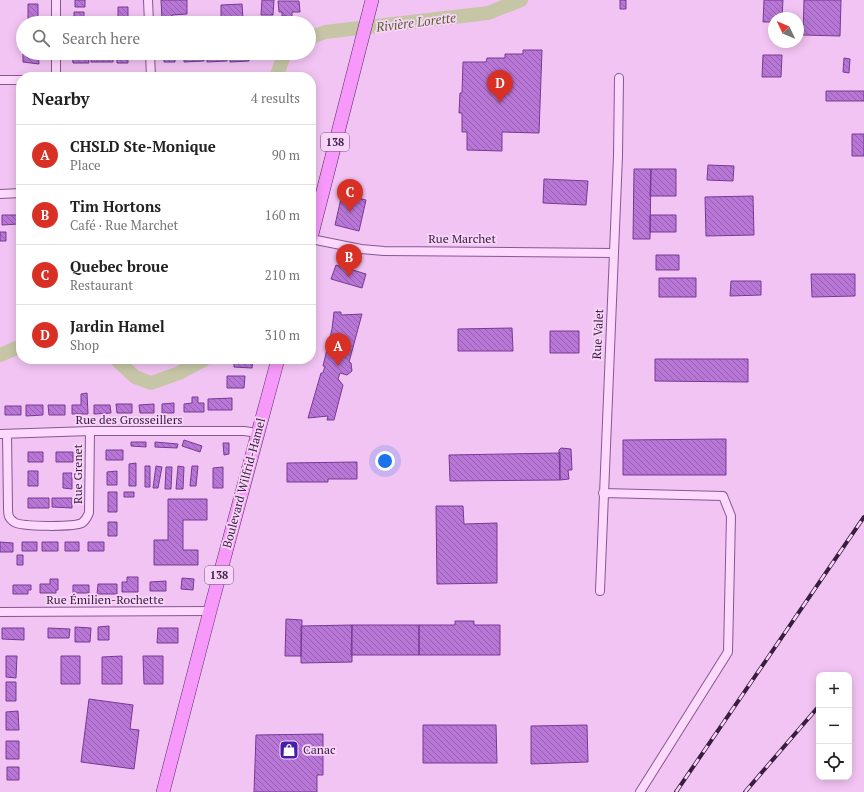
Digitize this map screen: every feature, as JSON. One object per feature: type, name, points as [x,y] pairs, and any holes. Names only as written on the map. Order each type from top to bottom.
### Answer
[{"type":"main road","name":"138","points":[[316,219],[371,4]]},
{"type":"main road","name":"Boulevard Wilfrid-Hamel","points":[[163,792],[277,364]]},
{"type":"street","points":[[56,0],[56,16]]},
{"type":"street","points":[[148,0],[149,16]]},
{"type":"street","points":[[56,60],[56,72]]},
{"type":"street","points":[[150,60],[150,72]]},
{"type":"street","name":"Rue Valet","points":[[600,591],[618,156],[619,78]]},
{"type":"street","points":[[0,80],[16,80]]},
{"type":"street","points":[[0,194],[16,193]]},
{"type":"street","name":"Rue Marchet","points":[[316,239],[361,250],[614,253]]},
{"type":"street","name":"Rue des Grosseillers","points":[[4,434],[90,431],[244,431],[258,434]]},
{"type":"street","name":"Rue Grenet","points":[[4,434],[8,508],[11,520],[23,525],[73,525],[82,522],[89,513],[90,431]]},
{"type":"street","points":[[603,492],[723,496],[731,516],[728,652],[640,792]]},
{"type":"street","name":"Rue Émilien-Rochette","points":[[0,612],[210,611]]},
{"type":"building","points":[[75,0],[85,0],[85,7],[75,7]]},
{"type":"building","points":[[161,0],[187,0],[187,14],[162,16]]},
{"type":"building","points":[[262,0],[274,0],[273,15],[261,15]]},
{"type":"building","points":[[620,0],[626,0],[626,9],[620,9]]},
{"type":"building","points":[[764,0],[783,0],[782,12],[768,12],[768,22],[763,22]]},
{"type":"building","points":[[804,0],[841,0],[840,36],[804,35]]},
{"type":"building","points":[[278,1],[299,1],[300,12],[292,12],[292,16],[282,16],[282,12],[279,12]]},
{"type":"building","points":[[28,4],[38,4],[38,16],[28,16]]},
{"type":"building","points":[[242,4],[243,16],[221,16],[221,5]]},
{"type":"building","points":[[118,7],[128,7],[128,16],[118,16]]},
{"type":"building","points":[[74,12],[84,12],[84,16],[74,16]]},
{"type":"building","points":[[523,50],[542,50],[539,133],[502,132],[502,151],[467,150],[467,132],[462,132],[462,113],[459,113],[460,93],[462,93],[463,62],[486,62],[487,58],[505,58],[505,54],[523,54]]},
{"type":"building","points":[[763,55],[782,55],[781,77],[762,77]]},
{"type":"building","points":[[844,58],[850,59],[849,73],[843,72]]},
{"type":"building","points":[[23,60],[39,60],[39,64],[23,62]]},
{"type":"building","points":[[73,60],[89,60],[89,63],[73,63]]},
{"type":"building","points":[[91,60],[113,60],[113,62],[91,62]]},
{"type":"building","points":[[117,60],[128,60],[128,63],[117,63]]},
{"type":"building","points":[[164,60],[175,60],[175,62],[164,62]]},
{"type":"building","points":[[184,60],[204,60],[204,61],[184,62]]},
{"type":"building","points":[[207,60],[227,60],[227,61],[207,62]]},
{"type":"building","points":[[230,60],[249,60],[249,61],[230,62]]},
{"type":"building","points":[[826,91],[864,91],[864,101],[826,101]]},
{"type":"building","points":[[852,134],[864,134],[864,156],[852,156]]},
{"type":"building","points":[[708,165],[734,166],[733,181],[707,180]]},
{"type":"building","points":[[634,169],[651,169],[650,239],[633,239]]},
{"type":"building","points":[[651,169],[676,169],[676,196],[650,196]]},
{"type":"building","points":[[544,179],[588,181],[586,205],[543,203]]},
{"type":"building","points":[[342,194],[366,200],[359,231],[335,225]]},
{"type":"building","points":[[753,196],[754,235],[706,236],[705,197]]},
{"type":"building","points":[[2,215],[16,215],[16,224],[2,225]]},
{"type":"building","points":[[650,215],[676,215],[676,232],[650,232]]},
{"type":"building","points":[[0,232],[6,232],[6,241],[0,241]]},
{"type":"building","points":[[656,255],[679,255],[679,270],[656,270]]},
{"type":"building","points":[[336,265],[366,274],[362,288],[331,279]]},
{"type":"building","points":[[811,274],[855,274],[855,296],[812,297]]},
{"type":"building","points":[[659,278],[696,278],[696,297],[659,297]]},
{"type":"building","points":[[731,281],[761,281],[761,295],[730,296]]},
{"type":"building","points":[[334,312],[341,312],[341,315],[362,314],[349,362],[351,363],[352,371],[347,375],[340,373],[338,379],[343,385],[334,420],[327,420],[328,416],[308,418],[321,373],[323,373],[325,366],[323,366],[332,329]]},
{"type":"building","points":[[512,328],[513,351],[458,351],[458,329]]},
{"type":"building","points":[[550,331],[579,331],[579,353],[550,353]]},
{"type":"building","points":[[655,359],[748,359],[748,382],[655,381]]},
{"type":"building","points":[[234,364],[252,364],[252,368],[234,367]]},
{"type":"building","points":[[227,376],[245,376],[244,388],[227,388]]},
{"type":"building","points":[[87,393],[88,414],[72,414],[72,405],[81,405],[81,394]]},
{"type":"building","points":[[192,397],[198,397],[198,403],[204,403],[204,412],[184,412],[184,404],[192,403]]},
{"type":"building","points":[[232,398],[232,410],[208,410],[208,399]]},
{"type":"building","points":[[174,403],[174,413],[162,413],[162,404]]},
{"type":"building","points":[[116,404],[132,404],[132,413],[117,413]]},
{"type":"building","points":[[154,404],[154,413],[140,413],[139,405]]},
{"type":"building","points":[[26,405],[43,405],[43,415],[26,416]]},
{"type":"building","points":[[48,405],[65,405],[65,415],[49,415]]},
{"type":"building","points":[[94,405],[110,405],[111,413],[94,414]]},
{"type":"building","points":[[5,406],[21,406],[21,415],[5,415]]},
{"type":"building","points":[[726,439],[726,475],[623,475],[623,440]]},
{"type":"building","points":[[184,440],[202,446],[200,452],[182,446]]},
{"type":"building","points":[[131,442],[146,442],[146,447],[131,446]]},
{"type":"building","points":[[155,442],[178,444],[177,448],[155,447]]},
{"type":"building","points":[[223,443],[229,443],[229,454],[224,455]]},
{"type":"building","points":[[561,448],[571,449],[572,470],[568,470],[569,479],[560,480],[559,450]]},
{"type":"building","points":[[106,450],[123,450],[123,460],[106,460]]},
{"type":"building","points":[[28,452],[43,452],[43,462],[28,462]]},
{"type":"building","points":[[56,452],[73,452],[73,462],[56,462]]},
{"type":"building","points":[[560,453],[560,480],[450,481],[449,455]]},
{"type":"building","points":[[357,462],[357,479],[328,479],[328,482],[287,482],[287,463]]},
{"type":"building","points":[[136,463],[136,486],[129,486],[129,464]]},
{"type":"building","points":[[145,466],[150,466],[150,487],[145,487]]},
{"type":"building","points":[[156,466],[162,467],[158,488],[153,488]]},
{"type":"building","points":[[178,466],[184,467],[183,489],[176,489]]},
{"type":"building","points":[[192,466],[198,466],[196,486],[190,486]]},
{"type":"building","points":[[166,467],[172,467],[171,489],[165,489]]},
{"type":"building","points":[[223,467],[223,488],[213,488],[213,468]]},
{"type":"building","points":[[28,471],[38,471],[38,486],[28,486]]},
{"type":"building","points":[[117,471],[117,485],[107,485],[107,472]]},
{"type":"building","points":[[63,473],[72,473],[72,489],[63,488]]},
{"type":"building","points":[[108,492],[117,492],[117,512],[108,512]]},
{"type":"building","points":[[124,492],[134,492],[134,497],[124,497]]},
{"type":"building","points":[[28,498],[49,498],[49,508],[28,508]]},
{"type":"building","points":[[52,498],[72,498],[72,508],[52,507]]},
{"type":"building","points":[[168,499],[207,499],[207,520],[183,520],[183,550],[198,550],[198,565],[154,565],[154,540],[168,540]]},
{"type":"building","points":[[436,506],[463,506],[464,524],[497,523],[497,583],[437,584]]},
{"type":"building","points":[[108,522],[117,522],[117,536],[108,536]]},
{"type":"building","points":[[0,542],[13,543],[13,552],[0,552]]},
{"type":"building","points":[[22,542],[37,542],[37,551],[22,551]]},
{"type":"building","points":[[42,542],[58,542],[58,551],[42,551]]},
{"type":"building","points":[[65,542],[79,542],[79,551],[65,551]]},
{"type":"building","points":[[88,542],[104,542],[104,551],[88,551]]},
{"type":"building","points":[[17,555],[23,555],[23,565],[17,565]]},
{"type":"building","points":[[127,577],[138,577],[138,592],[122,592],[122,582],[127,582]]},
{"type":"building","points":[[182,578],[194,579],[193,590],[181,589]]},
{"type":"building","points":[[50,579],[58,579],[58,590],[56,590],[56,593],[40,593],[40,584],[50,584]]},
{"type":"building","points":[[166,581],[166,591],[150,591],[150,582]]},
{"type":"building","points":[[98,584],[117,584],[117,594],[97,594]]},
{"type":"building","points":[[13,585],[31,585],[31,590],[28,590],[28,594],[13,594]]},
{"type":"building","points":[[73,585],[89,585],[89,593],[73,593]]},
{"type":"building","points":[[286,619],[302,620],[301,656],[285,656]]},
{"type":"building","points":[[455,621],[474,621],[474,625],[500,625],[500,655],[419,655],[419,625],[455,625]]},
{"type":"building","points":[[352,625],[352,662],[301,663],[301,626]]},
{"type":"building","points":[[352,625],[419,625],[419,655],[351,655]]},
{"type":"building","points":[[109,626],[109,640],[98,640],[98,627]]},
{"type":"building","points":[[75,627],[91,628],[90,642],[75,642]]},
{"type":"building","points":[[2,628],[24,628],[24,640],[2,639]]},
{"type":"building","points":[[48,628],[70,629],[69,638],[48,638]]},
{"type":"building","points":[[158,628],[178,628],[178,643],[157,643]]},
{"type":"building","points":[[6,656],[17,656],[16,678],[6,677]]},
{"type":"building","points":[[61,656],[80,656],[80,684],[61,684]]},
{"type":"building","points":[[122,656],[122,684],[102,684],[102,657]]},
{"type":"building","points":[[143,656],[163,656],[163,684],[144,684]]},
{"type":"building","points":[[6,682],[16,682],[16,701],[6,701]]},
{"type":"building","points":[[89,699],[133,705],[130,729],[139,730],[134,769],[81,762]]},
{"type":"building","points":[[18,711],[19,730],[6,730],[6,712]]},
{"type":"building","points":[[423,725],[496,725],[497,763],[423,763]]},
{"type":"building","points":[[587,725],[588,762],[531,764],[531,726]]},
{"type":"building","name":"Canac","points":[[323,734],[323,775],[317,775],[317,792],[254,792],[256,735]]},
{"type":"building","points":[[6,741],[19,741],[19,759],[6,759]]},
{"type":"building","points":[[7,767],[19,767],[19,780],[7,780]]},
{"type":"waterway","name":"Rivière Lorette","points":[[316,35],[325,32],[488,13],[521,0]]},
{"type":"waterway","name":"Rivière Lorette","points":[[278,72],[282,60]]},
{"type":"waterway","name":"Rivière Lorette","points":[[0,355],[16,348]]},
{"type":"waterway","name":"Rivière Lorette","points":[[121,364],[135,377],[151,383],[179,373],[196,364]]},
{"type":"railway","points":[[676,792],[864,517]]},
{"type":"railway","points":[[745,792],[817,708]]},
{"type":"place","name":"Jardin Hamel","points":[[500,103]]},
{"type":"place","name":"Quebec broue","points":[[350,212]]},
{"type":"place","name":"Tim Hortons","points":[[349,277]]},
{"type":"place","name":"CHSLD Ste-Monique","points":[[338,366]]},
{"type":"place","name":"Canac","points":[[289,750]]}]
